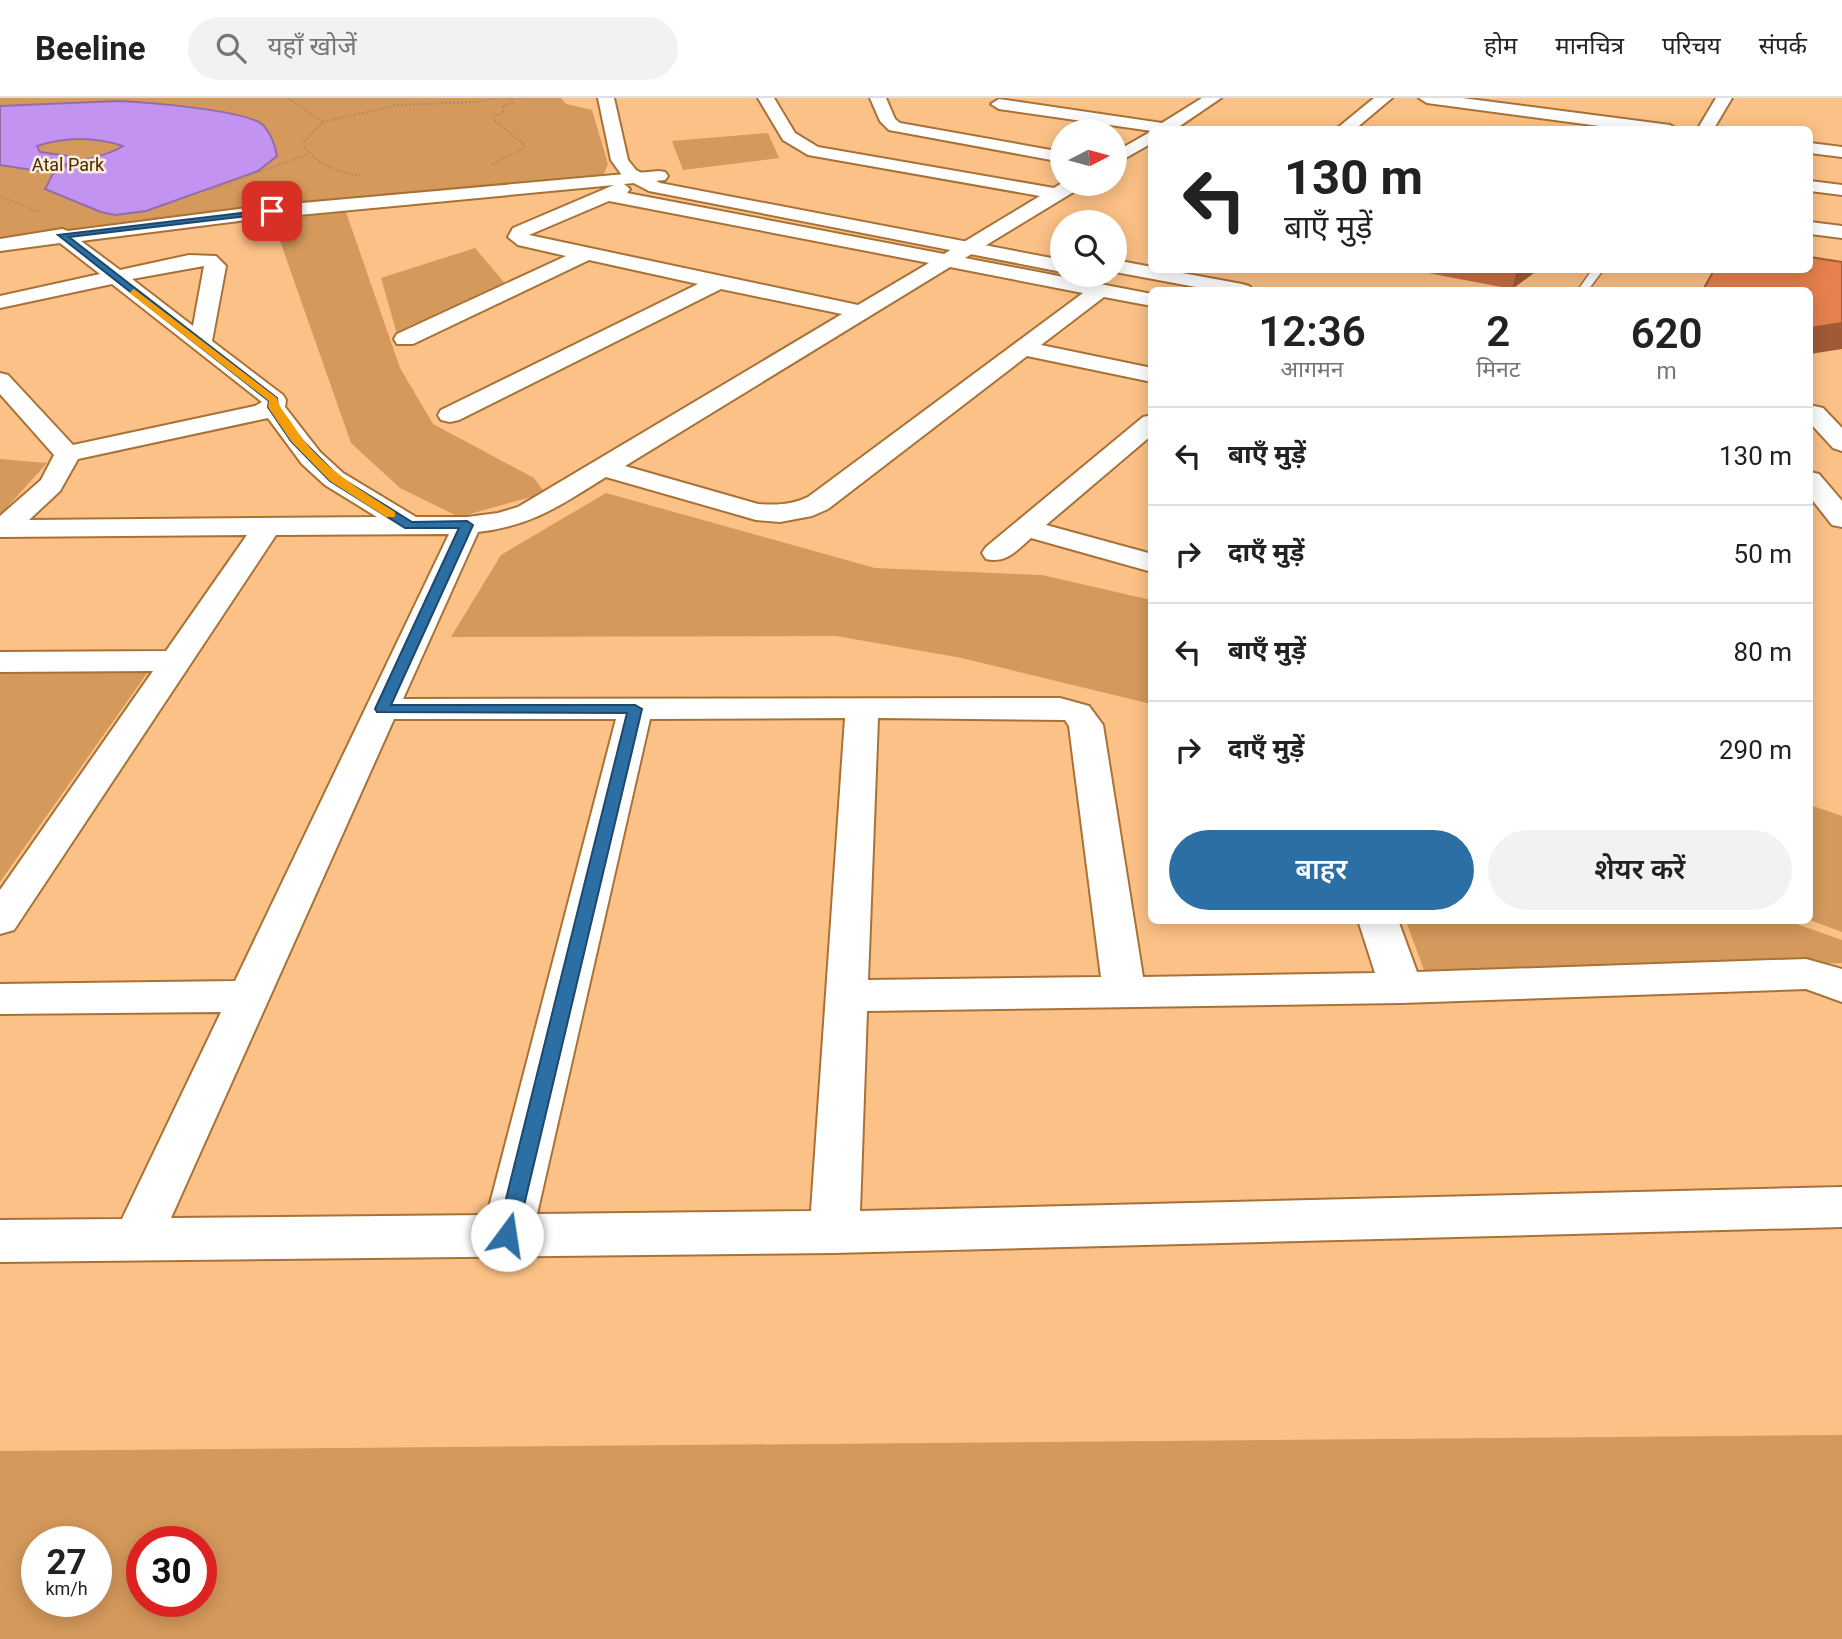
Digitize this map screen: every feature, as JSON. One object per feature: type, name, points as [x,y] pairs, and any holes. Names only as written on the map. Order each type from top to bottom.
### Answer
[{"type":"street","points":[[606,98],[620,160],[636,178],[655,187],[964,250],[1050,264]]},
{"type":"street","points":[[766,98],[785,136],[795,145],[830,154],[1050,187]]},
{"type":"street","points":[[830,154],[878,133],[888,121],[878,98]]},
{"type":"street","points":[[1046,111],[1073,98]]},
{"type":"street","points":[[1167,126],[1213,98]]},
{"type":"street","points":[[1348,126],[1384,98]]},
{"type":"street","points":[[1427,98],[1640,126]]},
{"type":"street","points":[[1707,126],[1718,99]]},
{"type":"street","points":[[999,104],[1148,129]]},
{"type":"street","points":[[1500,123],[1514,109]]},
{"type":"street","points":[[878,133],[1050,155]]},
{"type":"street","points":[[785,136],[822,134]]},
{"type":"street","points":[[1127,157],[1148,140]]},
{"type":"street","points":[[1813,148],[1842,152]]},
{"type":"street","points":[[647,158],[650,171],[700,188],[964,250],[1050,255]]},
{"type":"street","points":[[0,245],[62,235],[260,212],[659,176]]},
{"type":"street","points":[[636,178],[608,195],[520,232],[518,237],[586,254],[862,312]]},
{"type":"street","points":[[1813,186],[1842,190]]},
{"type":"street","points":[[608,195],[1050,264]]},
{"type":"street","points":[[1,529],[467,525],[501,521],[528,513],[1053,196]]},
{"type":"street","points":[[1813,228],[1842,232]]},
{"type":"street","points":[[62,235],[274,400],[273,407],[311,458],[334,479],[409,525]]},
{"type":"street","points":[[405,339],[586,254]]},
{"type":"street","points":[[0,302],[189,261],[214,262],[216,266],[200,343]]},
{"type":"street","points":[[1127,277],[1216,287]]},
{"type":"street","points":[[1127,278],[1175,287]]},
{"type":"street","points":[[450,415],[718,282]]},
{"type":"street","points":[[1127,284],[1148,297]]},
{"type":"street","points":[[604,468],[756,512],[780,514],[802,510],[850,481],[1098,287]]},
{"type":"street","points":[[1023,348],[1148,374]]},
{"type":"street","points":[[0,380],[67,454]]},
{"type":"street","points":[[67,454],[262,412],[273,407]]},
{"type":"street","points":[[1827,409],[1842,443]]},
{"type":"street","points":[[996,553],[1148,425]]},
{"type":"street","points":[[1,529],[54,480],[65,466],[67,454]]},
{"type":"street","points":[[1813,484],[1842,519]]},
{"type":"street","points":[[137,1239],[467,525]]},
{"type":"street","points":[[0,920],[267,527]]},
{"type":"street","points":[[1026,528],[1148,561]]},
{"type":"street","points":[[0,662],[175,661]]},
{"type":"street","points":[[382,709],[1060,708],[1077,713],[1086,725],[1124,992]]},
{"type":"street","points":[[507,1235],[635,709]]},
{"type":"street","points":[[834,1232],[862,709]]},
{"type":"street","points":[[1379,924],[1401,988]]},
{"type":"street","points":[[847,996],[1401,988],[1806,974],[1830,980],[1842,987]]},
{"type":"street","points":[[0,999],[249,996]]},
{"type":"street","points":[[0,1241],[834,1232],[1842,1207]]},
{"type":"path","points":[[288,98],[323,122]]},
{"type":"path","points":[[360,176],[329,170],[309,154],[302,144],[323,122],[398,105],[466,103],[495,98]]},
{"type":"path","points":[[507,98],[521,98]]},
{"type":"path","points":[[485,167],[504,160],[525,145],[495,121],[494,116],[503,113],[503,106],[512,103],[512,98]]},
{"type":"green space","name":"Atal Park","points":[[0,98],[561,98],[566,104],[592,110],[608,164],[603,176],[60,232],[0,243]]},
{"type":"green space","points":[[768,133],[779,158],[683,170],[672,141]]},
{"type":"green space","points":[[346,212],[400,368],[433,424],[534,478],[545,493],[459,517],[400,488],[351,443],[272,218]]},
{"type":"green space","points":[[475,248],[508,287],[397,334],[381,278]]},
{"type":"green space","points":[[0,459],[47,463],[1,514],[0,514]]},
{"type":"green space","points":[[606,493],[875,568],[1042,575],[1148,599],[1148,703],[962,658],[836,636],[451,637],[501,555]]},
{"type":"green space","points":[[0,669],[150,669],[0,882]]},
{"type":"green space","points":[[1813,806],[1842,816],[1842,932],[1813,921]]},
{"type":"green space","points":[[1407,924],[1797,924],[1842,940],[1842,963],[1425,973]]},
{"type":"green space","points":[[1842,1435],[1842,1639],[0,1639],[0,1451]]},
{"type":"shaded area","points":[[118,101],[219,111],[255,120],[269,133],[277,156],[258,171],[146,211],[115,215],[45,189],[53,174],[60,169],[123,146],[91,140],[58,141],[37,146],[40,152],[76,157],[73,162],[38,171],[0,165],[0,106]]},
{"type":"building","points":[[1813,257],[1842,262],[1842,323],[1813,328],[1813,287],[1705,287],[1712,273],[1813,273]]},
{"type":"slow traffic","points":[[134,292],[274,400],[273,407],[288,424],[295,439],[334,479],[391,514]]},
{"type":"route","points":[[272,211],[62,235],[274,400],[273,407],[288,424],[295,439],[334,479],[409,525],[467,525],[382,709],[635,709],[507,1235]]}]
